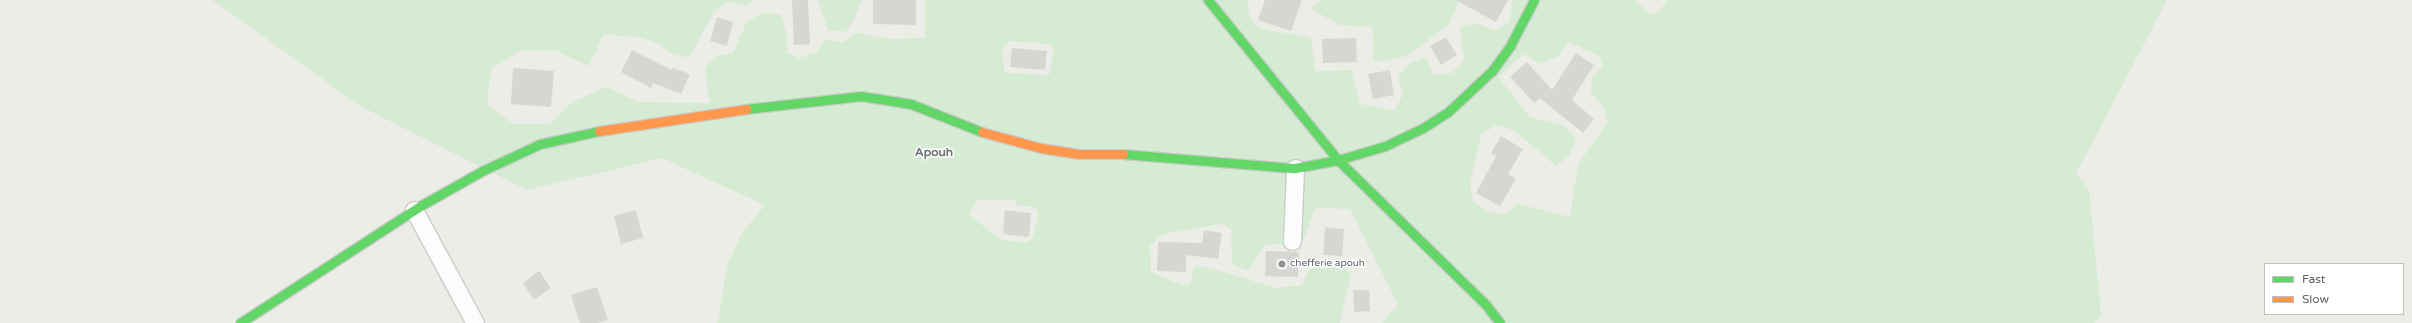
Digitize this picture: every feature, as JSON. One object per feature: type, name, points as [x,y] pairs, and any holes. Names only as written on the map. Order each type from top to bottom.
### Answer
[{"type":"street","points":[[1208,0],[1338,160],[1486,305],[1500,323]]},
{"type":"street","points":[[240,323],[414,210],[484,170],[540,144],[581,134],[813,100],[861,96],[911,104],[987,134],[1049,149],[1079,154],[1136,154],[1295,168],[1338,160],[1385,146],[1423,128],[1448,112],[1492,70],[1510,46],[1534,0]]},
{"type":"street","points":[[1292,241],[1295,168]]},
{"type":"street","points":[[414,210],[475,323]]},
{"type":"green space","points":[[212,0],[755,0],[746,6],[728,2],[714,12],[689,58],[671,53],[657,43],[641,38],[604,34],[589,66],[557,51],[522,50],[491,69],[487,105],[514,124],[549,124],[573,102],[606,87],[639,102],[710,103],[705,68],[716,56],[733,53],[747,21],[763,13],[781,15],[787,35],[787,53],[799,58],[816,53],[826,39],[843,43],[856,33],[890,39],[925,38],[925,0],[1248,0],[1249,14],[1259,29],[1311,37],[1315,71],[1352,70],[1360,104],[1395,110],[1403,94],[1398,76],[1410,63],[1426,58],[1434,75],[1452,73],[1464,60],[1460,27],[1477,23],[1494,31],[1509,22],[1513,0],[1635,0],[1651,14],[1659,12],[1667,0],[2167,0],[2076,174],[2089,189],[2101,315],[2095,323],[1382,323],[1398,304],[1350,209],[1315,208],[1303,242],[1264,245],[1248,271],[1232,264],[1231,229],[1223,224],[1163,234],[1150,246],[1151,272],[1182,285],[1190,285],[1194,268],[1203,266],[1277,288],[1302,285],[1309,270],[1317,267],[1344,268],[1351,274],[1340,323],[718,323],[727,266],[742,233],[765,205],[662,158],[527,190],[360,106]],"holes":[[[1010,41],[1049,44],[1054,50],[1049,75],[1004,73],[1003,47]],[[1569,42],[1599,56],[1603,67],[1592,76],[1591,93],[1603,106],[1608,122],[1578,164],[1570,217],[1518,204],[1504,214],[1488,212],[1473,201],[1470,184],[1481,134],[1497,125],[1515,131],[1556,166],[1570,155],[1576,138],[1564,126],[1530,117],[1498,77],[1524,54],[1540,64],[1557,57]],[[978,200],[1015,200],[1018,206],[1032,206],[1039,212],[1033,238],[1026,243],[999,239],[969,214]]]},
{"type":"green space","points":[[818,0],[861,1],[855,18],[846,32],[828,30]]},
{"type":"green space","points":[[1322,0],[1460,0],[1449,24],[1408,56],[1374,62],[1372,27],[1339,25],[1310,8]]},
{"type":"building","points":[[792,0],[808,0],[810,44],[794,45]]},
{"type":"building","points":[[873,0],[916,0],[916,25],[873,24]]},
{"type":"building","points":[[1265,0],[1302,0],[1291,31],[1258,20]]},
{"type":"building","points":[[1455,0],[1508,0],[1496,22]]},
{"type":"building","points":[[717,17],[733,22],[727,46],[710,41]]},
{"type":"building","points":[[1446,37],[1457,55],[1441,65],[1430,46]]},
{"type":"building","points":[[1356,38],[1357,62],[1323,63],[1322,39]]},
{"type":"building","points":[[1012,48],[1047,51],[1045,70],[1010,67]]},
{"type":"building","points":[[632,50],[672,70],[673,68],[690,74],[681,94],[653,83],[651,88],[621,72]]},
{"type":"building","points":[[1576,53],[1594,65],[1572,100],[1594,119],[1583,133],[1540,98],[1534,103],[1510,77],[1527,62],[1552,90]]},
{"type":"building","points":[[513,68],[554,71],[551,107],[511,104]]},
{"type":"building","points":[[1390,70],[1394,95],[1373,99],[1368,74]]},
{"type":"building","points":[[1501,136],[1523,149],[1508,174],[1516,179],[1500,206],[1476,193],[1496,156],[1491,153]]},
{"type":"building","points":[[636,210],[643,238],[621,244],[614,216]]},
{"type":"building","points":[[1005,210],[1031,213],[1029,237],[1003,234]]},
{"type":"building","name":"chefferie apouh","points":[[1325,227],[1344,229],[1342,256],[1323,255]]},
{"type":"building","points":[[1204,230],[1222,233],[1218,259],[1186,255],[1186,272],[1157,271],[1158,242],[1202,243]]},
{"type":"building","name":"chefferie apouh","points":[[1266,251],[1299,252],[1298,277],[1265,276]]},
{"type":"building","points":[[539,271],[551,288],[534,300],[523,283]]},
{"type":"building","points":[[597,287],[608,320],[598,323],[580,323],[571,295]]},
{"type":"building","points":[[1353,290],[1369,290],[1370,311],[1354,312]]},
{"type":"traffic: fast","points":[[1208,0],[1338,160],[1486,305],[1500,323]]},
{"type":"traffic: fast","points":[[1123,154],[1295,168],[1338,160],[1385,146],[1423,128],[1448,112],[1492,71],[1510,46],[1534,0]]},
{"type":"traffic: fast","points":[[746,109],[861,96],[911,104],[982,132]]},
{"type":"traffic: fast","points":[[240,323],[420,206],[484,170],[540,144],[599,131]]},
{"type":"traffic: slow","points":[[599,131],[746,109]]},
{"type":"traffic: slow","points":[[982,132],[1041,148],[1079,154],[1123,154]]},
{"type":"place","name":"chefferie apouh","points":[[1282,264]]},
{"type":"district","name":"Apouh","points":[[934,153]]}]
